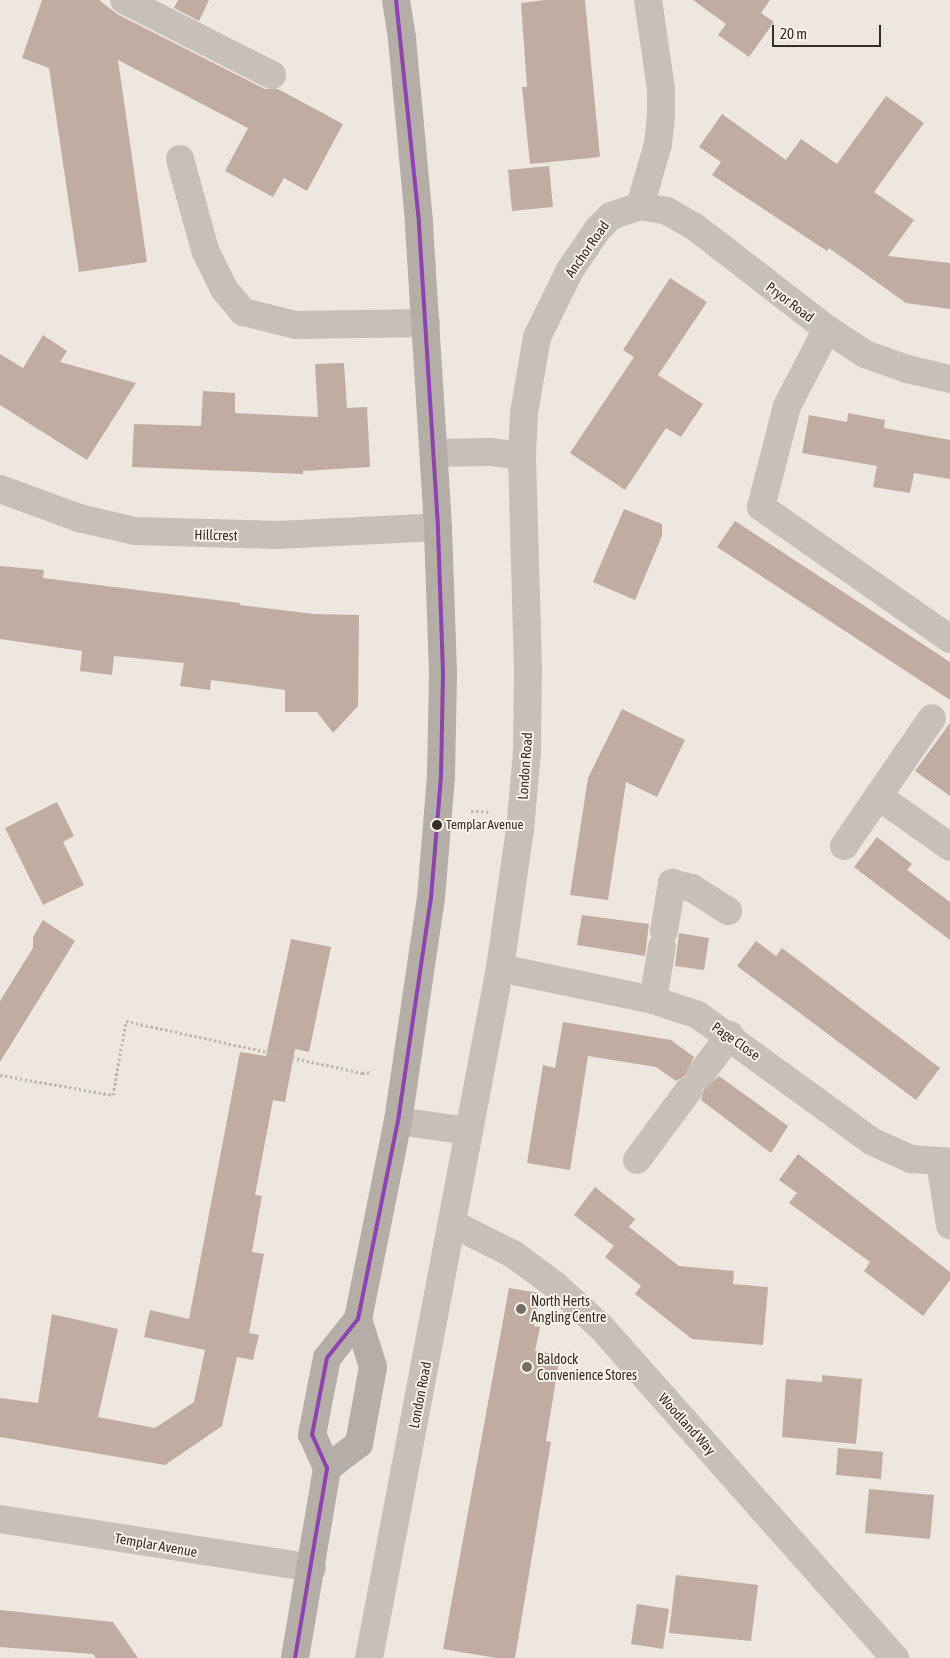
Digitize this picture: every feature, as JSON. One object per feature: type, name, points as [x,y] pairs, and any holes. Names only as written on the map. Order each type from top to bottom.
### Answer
[{"type":"main road","points":[[295,1658],[312,1568],[327,1468],[312,1435],[326,1358],[358,1319],[398,1121],[431,898],[438,808],[442,673],[438,527],[426,323],[402,38],[396,0]]},
{"type":"main road","points":[[327,1468],[358,1444],[373,1367],[358,1319]]},
{"type":"street","points":[[124,0],[272,75]]},
{"type":"street","points":[[640,206],[658,144],[661,115],[661,89],[648,0]]},
{"type":"street","points":[[180,159],[204,250],[224,288],[243,312],[296,325],[426,323]]},
{"type":"street","name":"Pryor Road","points":[[640,206],[667,211],[695,227],[827,330],[865,354],[906,369],[950,379]]},
{"type":"street","name":"Anchor Road","points":[[522,456],[524,413],[537,336],[570,270],[598,229],[611,216],[640,206]]},
{"type":"street","points":[[827,330],[786,406],[760,507],[950,639]]},
{"type":"street","points":[[434,453],[490,452],[522,456]]},
{"type":"street","name":"London Road","points":[[370,1658],[500,968],[522,814],[527,752],[528,670],[522,456]]},
{"type":"street","name":"Hillcrest","points":[[0,489],[79,518],[135,531],[277,536],[438,527]]},
{"type":"street","points":[[844,846],[932,718]]},
{"type":"street","points":[[878,796],[950,847]]},
{"type":"street","points":[[653,1000],[672,884],[692,888],[728,911]]},
{"type":"street","name":"Page Close","points":[[500,968],[653,1000],[698,1014],[730,1035],[873,1142],[911,1159],[945,1162]]},
{"type":"street","points":[[636,1160],[730,1035]]},
{"type":"street","points":[[398,1121],[469,1132]]},
{"type":"street","points":[[945,1162],[950,1225]]},
{"type":"street","name":"Woodland Way","points":[[451,1227],[463,1229],[513,1254],[555,1284],[601,1327],[894,1658]]},
{"type":"street","name":"Templar Avenue","points":[[0,1519],[312,1568]]},
{"type":"path","points":[[438,808],[522,814]]},
{"type":"path","points":[[0,1075],[113,1095],[126,1021],[362,1073],[407,1069]]},
{"type":"building","points":[[42,0],[99,0],[117,14],[265,89],[278,89],[343,124],[307,191],[284,178],[273,197],[225,171],[248,128],[118,60],[147,262],[79,272],[49,68],[22,58]]},
{"type":"building","points":[[178,0],[209,0],[199,21],[174,8]]},
{"type":"building","points":[[545,0],[585,0],[600,157],[530,164],[522,87],[527,87],[521,3]]},
{"type":"building","points":[[693,0],[770,0],[761,13],[774,22],[749,57],[718,35],[726,24]]},
{"type":"building","points":[[886,96],[924,123],[874,192],[914,220],[888,256],[950,263],[950,309],[906,303],[829,248],[827,251],[712,175],[721,162],[699,147],[722,114],[786,160],[801,139],[837,164]]},
{"type":"building","points":[[549,166],[553,207],[512,211],[508,170]]},
{"type":"building","points":[[670,278],[707,302],[658,375],[703,404],[681,437],[666,428],[625,490],[570,453],[634,357],[623,350]]},
{"type":"building","points":[[43,335],[67,351],[60,362],[136,383],[87,460],[0,405],[0,354],[23,368]]},
{"type":"building","points":[[344,363],[347,408],[367,407],[370,467],[303,471],[303,474],[132,467],[134,424],[201,426],[203,391],[235,393],[235,413],[318,417],[315,364]]},
{"type":"building","points":[[848,413],[885,420],[884,428],[950,440],[950,479],[914,473],[910,493],[873,487],[877,466],[802,453],[809,415],[847,422]]},
{"type":"building","points":[[624,509],[662,524],[662,536],[635,600],[593,582]]},
{"type":"building","points":[[735,521],[950,662],[950,700],[717,547]]},
{"type":"building","points":[[0,566],[44,570],[43,578],[240,603],[240,605],[314,614],[359,615],[358,706],[333,733],[317,712],[285,712],[285,690],[211,680],[210,690],[180,686],[184,663],[114,656],[112,675],[80,671],[82,651],[0,639]]},
{"type":"building","points":[[622,709],[685,740],[657,797],[626,782],[608,900],[570,895],[588,778]]},
{"type":"building","points":[[950,723],[950,796],[915,771]]},
{"type":"building","points":[[57,802],[74,836],[63,842],[84,885],[43,905],[5,828]]},
{"type":"building","points":[[877,837],[912,864],[907,870],[950,902],[950,940],[854,867]]},
{"type":"building","points":[[582,915],[649,924],[645,956],[577,945]]},
{"type":"building","points":[[43,920],[75,941],[0,1062],[0,1001],[33,948],[33,937]]},
{"type":"building","points":[[679,933],[709,938],[704,970],[675,966]]},
{"type":"building","points":[[291,939],[331,947],[309,1052],[295,1049],[285,1102],[273,1100],[255,1195],[262,1196],[252,1252],[264,1254],[249,1333],[259,1335],[253,1360],[237,1357],[222,1426],[165,1465],[0,1437],[0,1398],[38,1403],[52,1314],[118,1329],[98,1417],[155,1428],[194,1402],[205,1350],[144,1337],[150,1310],[189,1319],[240,1052],[266,1056]]},
{"type":"building","points":[[756,941],[776,956],[782,948],[940,1068],[916,1100],[737,966]]},
{"type":"building","points":[[563,1022],[671,1040],[694,1057],[685,1076],[676,1081],[656,1067],[588,1056],[570,1170],[527,1163],[543,1065],[555,1068]]},
{"type":"building","points":[[719,1076],[788,1126],[771,1153],[701,1100],[703,1090]]},
{"type":"building","points":[[798,1154],[950,1272],[950,1280],[923,1316],[864,1271],[870,1262],[789,1203],[797,1193],[779,1180]]},
{"type":"building","points":[[595,1187],[635,1219],[614,1246],[574,1215]]},
{"type":"building","points":[[629,1227],[679,1266],[734,1271],[733,1284],[768,1287],[763,1345],[692,1339],[635,1294],[641,1286],[605,1257]]},
{"type":"building","points":[[509,1288],[539,1293],[534,1326],[540,1327],[535,1351],[560,1355],[546,1441],[551,1442],[515,1658],[496,1658],[443,1649]]},
{"type":"building","points":[[822,1375],[862,1379],[856,1444],[782,1437],[786,1379],[822,1382]]},
{"type":"building","points":[[838,1448],[883,1452],[881,1479],[836,1475]]},
{"type":"building","points":[[869,1489],[934,1495],[930,1539],[865,1533]]},
{"type":"building","points":[[676,1575],[758,1585],[751,1641],[669,1633]]},
{"type":"building","points":[[637,1604],[669,1609],[663,1649],[631,1644]]},
{"type":"building","points":[[0,1610],[113,1622],[138,1658],[96,1658],[93,1654],[0,1647]]},
{"type":"transit line","points":[[295,1658],[327,1468],[312,1435],[327,1358],[358,1319],[398,1121],[431,898],[441,777],[443,673],[438,527],[419,222],[396,0]]},
{"type":"place","name":"Templar Avenue","points":[[437,825]]},
{"type":"place","name":"North Herts Angling Centre","points":[[521,1309]]},
{"type":"place","name":"Baldock Convenience Stores","points":[[527,1367]]}]
